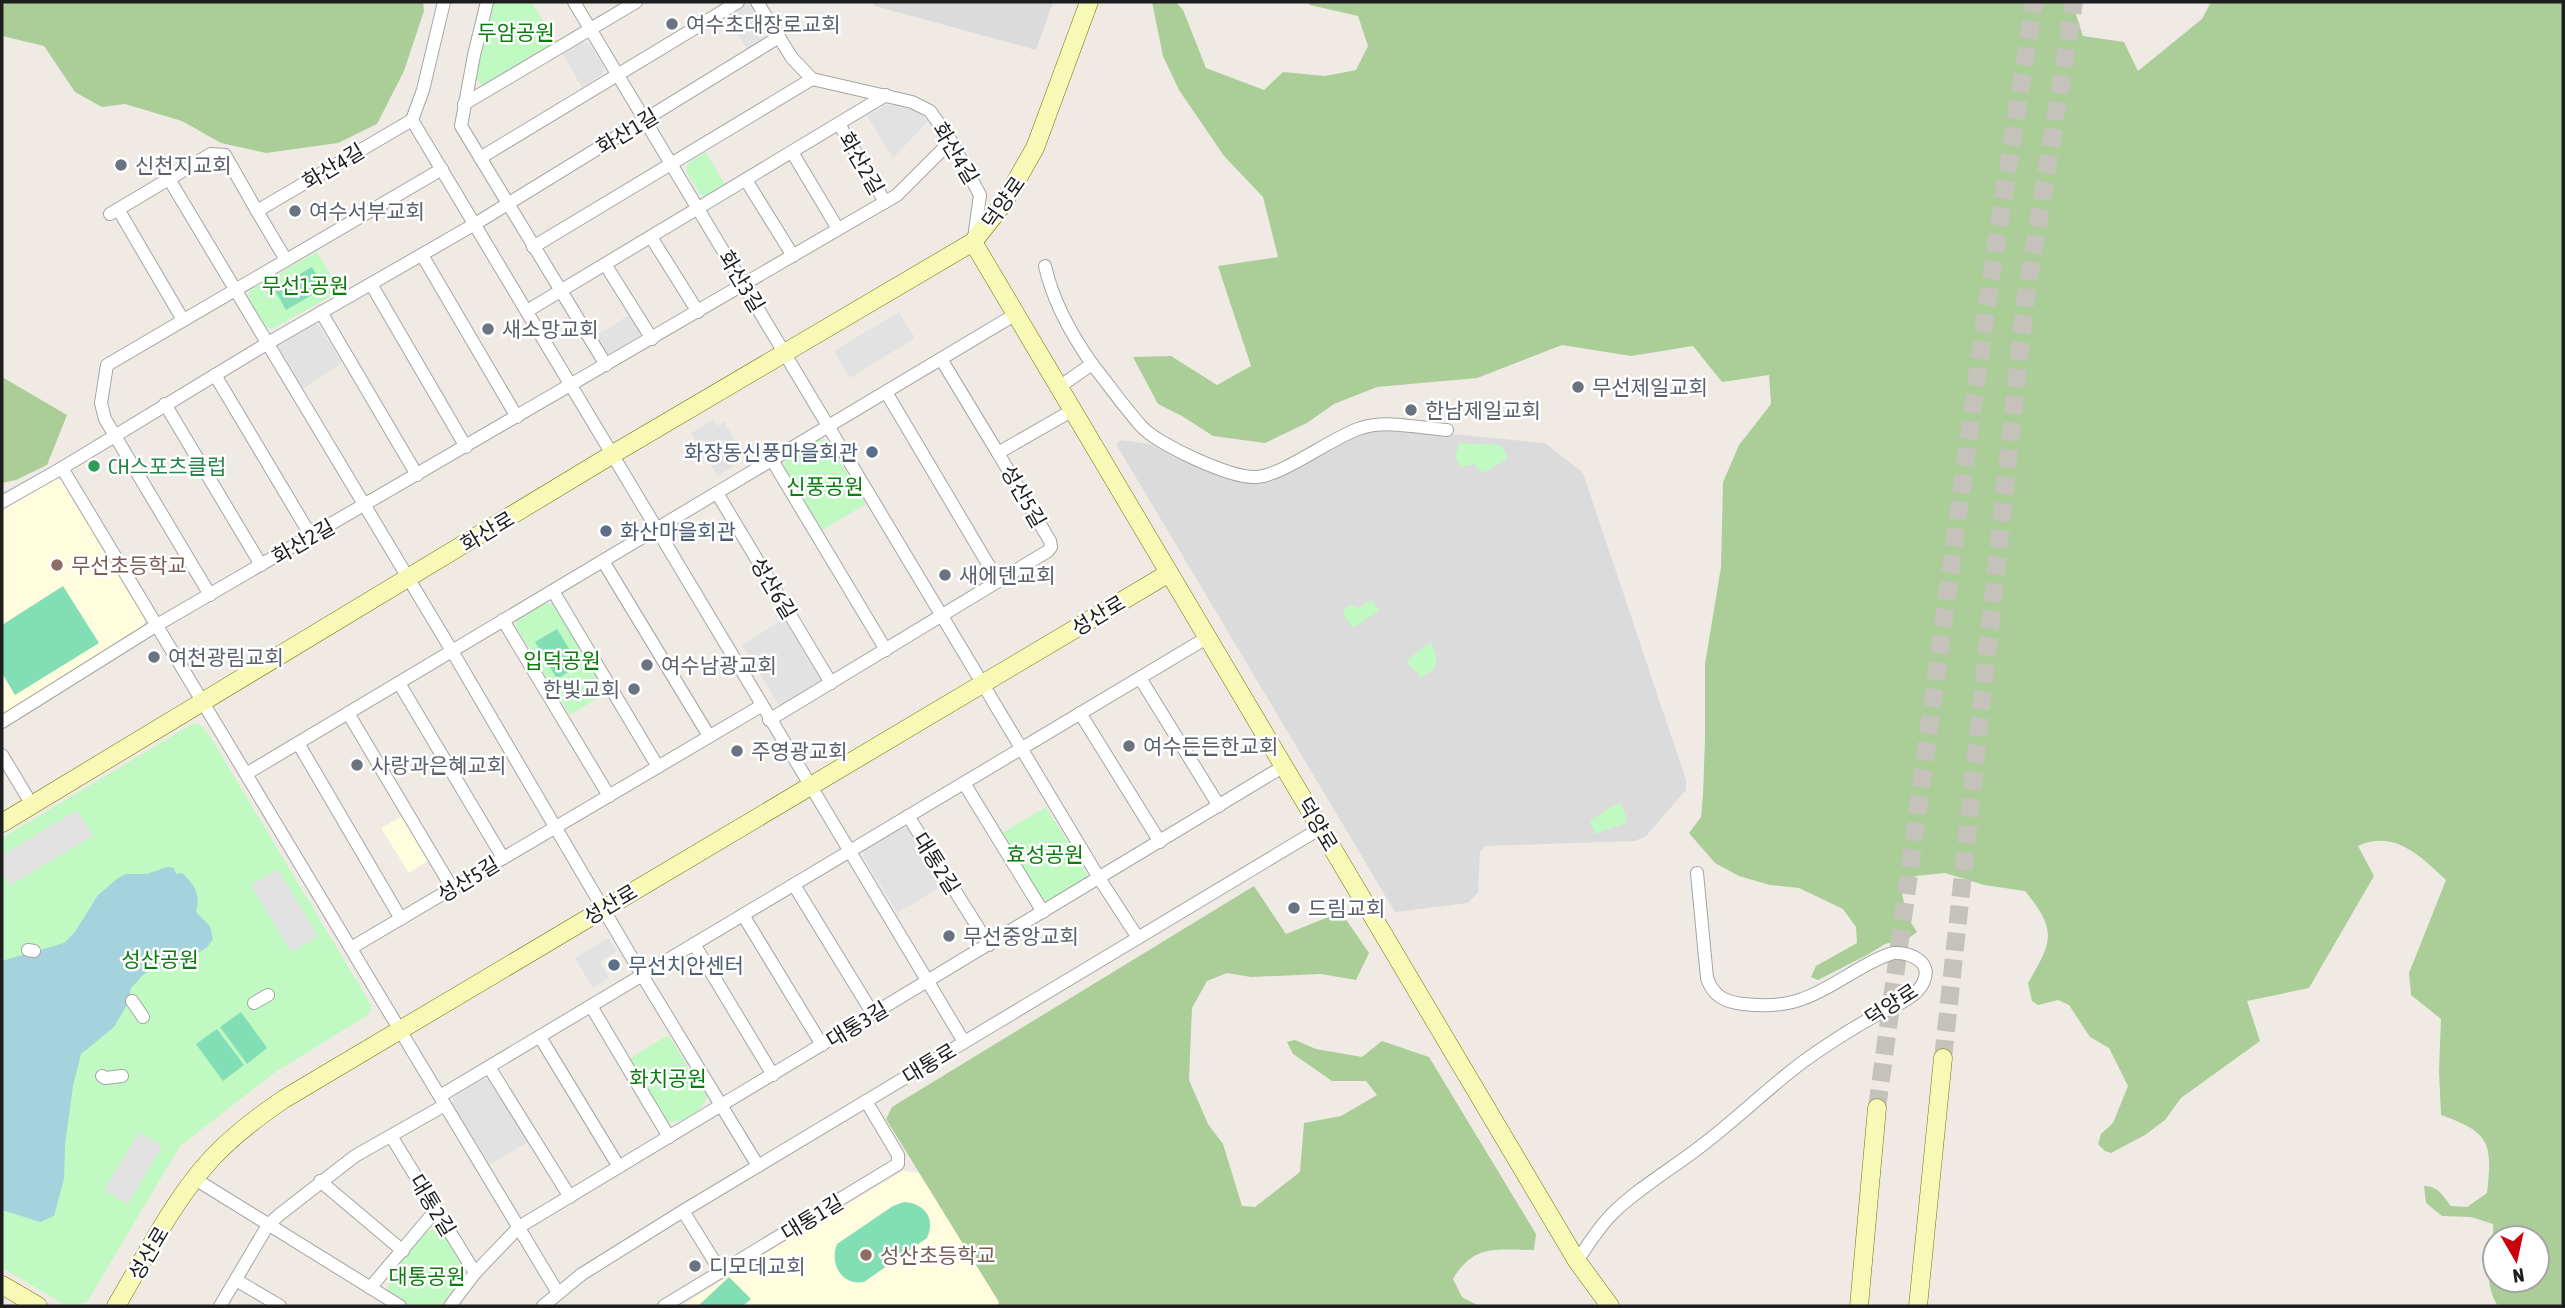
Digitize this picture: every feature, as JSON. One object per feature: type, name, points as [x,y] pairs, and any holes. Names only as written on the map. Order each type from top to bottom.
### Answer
[{"type":"street","points":[[444,2],[424,90],[412,120],[964,1042]]},
{"type":"street","points":[[487,2],[461,125],[606,366]]},
{"type":"street","name":"화산3길","points":[[574,2],[829,426]]},
{"type":"street","points":[[464,104],[636,2]]},
{"type":"street","points":[[480,158],[738,2]]},
{"type":"street","points":[[533,247],[812,79],[792,58],[757,2]]},
{"type":"street","name":"덕양로","points":[[1089,2],[1030,158],[1003,204],[973,242],[1580,1266],[1610,1306]]},
{"type":"street","name":"화산1길","points":[[2,502],[268,343],[475,224],[779,37]]},
{"type":"street","name":"화산4길","points":[[812,79],[912,102],[930,111],[951,141],[981,195],[973,242]]},
{"type":"street","points":[[527,311],[886,95]]},
{"type":"street","name":"화산4길","points":[[257,211],[412,120]]},
{"type":"street","name":"화산2길","points":[[839,124],[885,202]]},
{"type":"street","name":"화산2길","points":[[2,722],[157,625],[885,202],[902,191],[951,141]]},
{"type":"street","points":[[792,152],[838,229]]},
{"type":"street","points":[[183,320],[114,211],[211,154],[225,155],[286,260]]},
{"type":"street","points":[[210,595],[101,410],[107,365],[442,169]]},
{"type":"street","points":[[169,179],[758,1166]]},
{"type":"street","points":[[746,180],[793,256]]},
{"type":"street","points":[[651,237],[698,312]]},
{"type":"street","name":"화산로","points":[[2,822],[613,454],[973,242]]},
{"type":"street","points":[[422,255],[517,417]]},
{"type":"street","points":[[605,264],[652,339]]},
{"type":"street","points":[[1045,266],[1061,314],[1092,364],[1142,427],[1153,436],[1205,463],[1240,476],[1259,477],[1359,429],[1378,425],[1447,430]]},
{"type":"street","points":[[371,284],[466,447]]},
{"type":"street","points":[[321,312],[417,475]]},
{"type":"street","points":[[246,774],[1016,314]]},
{"type":"street","points":[[941,359],[998,453]]},
{"type":"street","points":[[1059,387],[1092,364]]},
{"type":"street","points":[[215,375],[312,536]]},
{"type":"street","points":[[886,392],[999,581]]},
{"type":"street","points":[[165,404],[261,565]]},
{"type":"street","name":"성산5길","points":[[769,720],[1048,551],[1051,547],[998,453],[1073,410]]},
{"type":"street","points":[[829,426],[1098,878],[1138,938]]},
{"type":"street","points":[[772,460],[886,650]]},
{"type":"street","points":[[62,468],[558,1293]]},
{"type":"street","name":"성산6길","points":[[717,493],[831,683]]},
{"type":"street","points":[[603,561],[709,736]]},
{"type":"street","name":"성산로","points":[[116,1306],[195,1179],[213,1157],[284,1098],[1169,573]]},
{"type":"street","points":[[553,591],[657,766]]},
{"type":"street","points":[[503,620],[608,796]]},
{"type":"street","name":"대통2길","points":[[220,1306],[268,1225],[320,1181],[355,1156],[391,1136],[489,1067],[1208,637]]},
{"type":"street","points":[[1140,678],[1219,806]]},
{"type":"street","points":[[399,683],[503,858]]},
{"type":"street","name":"성산5길","points":[[351,948],[761,706]]},
{"type":"street","points":[[348,713],[452,888]]},
{"type":"street","points":[[1080,713],[1160,842]]},
{"type":"street","points":[[298,743],[401,919]]},
{"type":"street","points":[[2,755],[32,805]]},
{"type":"street","name":"대통3길","points":[[450,1306],[475,1273],[519,1227],[1284,766]]},
{"type":"street","points":[[964,783],[1043,912]]},
{"type":"street","name":"대통2길","points":[[908,816],[989,944]]},
{"type":"street","name":"대통로","points":[[543,1306],[558,1293],[683,1211],[1321,828]]},
{"type":"street","name":"덕양로","points":[[1580,1266],[1609,1216],[1704,1144],[1804,1061],[1872,1017],[1911,996],[1925,978],[1924,968],[1919,960],[1903,952],[1893,953],[1795,1002],[1761,1005],[1722,999],[1710,987],[1707,978],[1697,873]]},
{"type":"street","points":[[794,885],[873,1014]]},
{"type":"street","points":[[743,915],[822,1045]]},
{"type":"street","points":[[694,944],[773,1074]]},
{"type":"street","points":[[254,1003],[268,995]]},
{"type":"street","points":[[132,1001],[144,1017]]},
{"type":"street","points":[[591,1006],[669,1137]]},
{"type":"street","points":[[540,1037],[619,1167]]},
{"type":"street","points":[[1918,1306],[1943,1058]]},
{"type":"street","points":[[489,1067],[570,1197]]},
{"type":"street","points":[[102,1076],[122,1076]]},
{"type":"street","name":"대통1길","points":[[664,1306],[898,1164],[898,1155],[866,1101]]},
{"type":"street","points":[[1860,1306],[1877,1108]]},
{"type":"street","name":"대통2길","points":[[391,1136],[475,1273]]},
{"type":"street","points":[[195,1179],[400,1306]]},
{"type":"street","points":[[320,1181],[403,1251]]},
{"type":"street","points":[[370,1288],[436,1210]]},
{"type":"street","points":[[683,1211],[721,1272]]},
{"type":"street","points":[[1580,1266],[1598,1306]]},
{"type":"street","points":[[236,1280],[280,1306]]},
{"type":"street","points":[[2,1285],[38,1306]]},
{"type":"shaded area","points":[[873,2],[1053,2],[1036,50],[875,6]]},
{"type":"shaded area","points":[[743,5],[752,5],[767,30],[763,39],[747,49],[726,15]]},
{"type":"shaded area","points":[[581,41],[588,43],[604,67],[603,74],[582,87],[562,53]]},
{"type":"shaded area","points":[[885,105],[916,111],[928,121],[893,158],[867,116]]},
{"type":"shaded area","points":[[899,312],[915,338],[850,378],[834,351]]},
{"type":"shaded area","points":[[629,315],[640,333],[637,342],[614,357],[606,357],[594,337]]},
{"type":"shaded area","points":[[310,322],[318,324],[342,363],[302,389],[276,348],[279,341]]},
{"type":"shaded area","points":[[713,420],[717,426],[724,422],[743,453],[735,458],[739,463],[718,476],[691,433]]},
{"type":"shaded area","points":[[1399,429],[1545,443],[1583,473],[1686,780],[1686,790],[1646,836],[1635,841],[1485,846],[1480,852],[1478,892],[1468,903],[1395,912],[1116,444],[1121,440],[1150,444],[1173,457],[1239,479],[1260,480],[1360,432]]},
{"type":"shaded area","name":"무선초등학교","points":[[54,479],[63,480],[145,619],[142,629],[2,717],[2,511]]},
{"type":"shaded area","points":[[784,619],[822,682],[780,707],[742,645]]},
{"type":"shaded area","points":[[77,810],[93,836],[10,885],[4,876],[2,877],[2,855]]},
{"type":"shaded area","points":[[402,816],[429,860],[409,873],[381,828]]},
{"type":"shaded area","points":[[900,827],[911,830],[945,884],[898,913],[863,857],[864,849]]},
{"type":"shaded area","points":[[278,869],[318,936],[291,952],[251,885]]},
{"type":"shaded area","points":[[609,938],[617,951],[600,962],[609,978],[593,988],[575,958]]},
{"type":"shaded area","points":[[482,1078],[490,1079],[529,1141],[490,1165],[452,1104],[454,1096]]},
{"type":"shaded area","points":[[139,1132],[162,1146],[128,1204],[104,1190]]},
{"type":"shaded area","name":"성산초등학교","points":[[903,1171],[919,1173],[999,1303],[998,1306],[682,1306],[733,1273]]},
{"type":"green space","points":[[2,2],[423,2],[424,11],[404,71],[377,124],[338,143],[266,153],[221,143],[182,121],[125,104],[102,107],[75,92],[44,46],[2,36]]},
{"type":"green space","name":"두암공원","points":[[494,2],[531,2],[556,41],[484,87],[475,78]]},
{"type":"green space","points":[[1152,2],[1176,2],[1183,10],[1206,68],[1264,90],[1283,72],[1325,76],[1356,70],[1368,46],[1358,16],[1307,2],[2072,2],[2083,36],[2124,42],[2138,71],[2202,19],[2211,2],[2563,2],[2563,1306],[2498,1306],[2492,1294],[2551,1294],[2551,1224],[2493,1224],[2471,1217],[2442,1216],[2426,1203],[2424,1186],[2429,1186],[2443,1195],[2451,1206],[2467,1207],[2487,1193],[2488,1150],[2484,1141],[2469,1127],[2441,1115],[2441,1019],[2411,995],[2409,973],[2446,880],[2417,855],[2396,843],[2371,842],[2358,846],[2374,876],[2309,988],[2247,1001],[2260,1041],[2181,1098],[2165,1120],[2145,1135],[2111,1153],[2098,1144],[2101,1134],[2113,1123],[2128,1086],[2109,1048],[2090,1037],[2069,1005],[2058,1000],[2038,1005],[2032,1001],[2028,983],[2042,957],[2048,937],[2043,916],[2025,891],[1984,885],[1945,873],[1915,876],[1902,894],[1908,918],[1917,932],[1909,938],[1885,944],[1818,980],[1811,977],[1816,966],[1857,943],[1856,927],[1843,909],[1799,888],[1770,885],[1739,876],[1715,863],[1689,833],[1701,817],[1705,664],[1721,567],[1723,482],[1739,445],[1771,404],[1769,375],[1722,382],[1693,346],[1631,356],[1562,345],[1477,378],[1377,387],[1334,404],[1307,423],[1265,443],[1213,436],[1158,404],[1133,357],[1171,356],[1217,385],[1251,366],[1218,266],[1278,257],[1263,197],[1224,156],[1179,90],[1163,56]]},
{"type":"green space","points":[[706,152],[725,185],[708,195],[700,195],[686,171],[688,163]]},
{"type":"green space","name":"무선1공원","points":[[317,252],[340,291],[274,328],[266,328],[248,297],[250,290]]},
{"type":"green space","points":[[312,267],[324,288],[286,310],[274,289]]},
{"type":"green space","points":[[2,377],[67,415],[47,465],[16,480],[2,483]]},
{"type":"green space","name":"신풍공원","points":[[819,439],[828,442],[866,504],[822,530],[784,468],[786,459]]},
{"type":"green space","points":[[1459,443],[1501,445],[1508,459],[1482,473],[1474,464],[1462,467],[1455,458]]},
{"type":"green space","points":[[63,586],[99,643],[15,695],[2,673],[2,625]]},
{"type":"green space","points":[[1372,600],[1379,611],[1353,628],[1343,614],[1344,609],[1350,605],[1358,608]]},
{"type":"green space","name":"입덕공원","points":[[542,601],[554,605],[607,692],[570,715],[516,627],[517,616]]},
{"type":"green space","points":[[557,629],[579,665],[557,679],[535,642]]},
{"type":"green space","points":[[1431,644],[1435,651],[1435,664],[1433,671],[1421,677],[1406,661]]},
{"type":"green space","name":"성산공원","points":[[192,724],[199,724],[208,733],[371,1005],[369,1014],[274,1073],[180,1146],[87,1302],[67,1306],[2,1268],[2,838]]},
{"type":"green space","points":[[1621,803],[1628,822],[1595,834],[1590,821]]},
{"type":"green space","name":"효성공원","points":[[1046,807],[1087,874],[1085,882],[1052,902],[1042,899],[1002,833]]},
{"type":"green space","points":[[1254,886],[1286,934],[1341,912],[1369,953],[1356,980],[1321,974],[1251,977],[1227,973],[1207,981],[1192,1008],[1189,1080],[1208,1124],[1223,1144],[1242,1206],[1255,1207],[1300,1172],[1304,1123],[1341,1116],[1377,1095],[1366,1081],[1332,1081],[1293,1054],[1287,1042],[1295,1040],[1316,1049],[1362,1057],[1382,1041],[1429,1057],[1536,1234],[1534,1250],[1488,1251],[1469,1259],[1461,1267],[1453,1279],[1462,1297],[1479,1306],[998,1306],[999,1302],[886,1119],[892,1107]]},
{"type":"green space","points":[[241,1012],[267,1048],[247,1064],[220,1027]]},
{"type":"green space","points":[[217,1029],[244,1065],[223,1081],[196,1044]]},
{"type":"green space","name":"화치공원","points":[[668,1035],[707,1097],[692,1116],[668,1122],[629,1059]]},
{"type":"green space","points":[[904,1202],[917,1205],[926,1213],[930,1224],[927,1238],[864,1282],[849,1281],[836,1266],[837,1244],[893,1206]]},
{"type":"green space","name":"대통공원","points":[[439,1228],[465,1270],[463,1278],[440,1306],[410,1306],[388,1292],[388,1278],[425,1232]]},
{"type":"green space","points":[[729,1277],[751,1299],[743,1306],[698,1306]]},
{"type":"water","points":[[167,867],[174,868],[176,874],[182,873],[193,886],[198,900],[196,912],[210,926],[213,939],[185,963],[150,970],[143,975],[131,988],[128,1003],[114,1027],[81,1054],[73,1086],[65,1145],[64,1179],[54,1216],[40,1222],[2,1210],[2,961],[64,943],[75,932],[98,895],[118,878],[126,874],[147,874]]},
{"type":"tunnel","points":[[1877,1108],[1988,297],[2034,2]]},
{"type":"tunnel","points":[[1943,1058],[2025,304],[2074,2]]},
{"type":"place","name":"여수초대장로교회","points":[[672,24]]},
{"type":"place","name":"신천지교회","points":[[121,165]]},
{"type":"place","name":"여수서부교회","points":[[295,211]]},
{"type":"place","name":"새소망교회","points":[[488,329]]},
{"type":"place","name":"무선제일교회","points":[[1578,387]]},
{"type":"place","name":"한남제일교회","points":[[1411,410]]},
{"type":"place","name":"화장동신풍마을회관","points":[[872,452]]},
{"type":"place","name":"CH스포츠클럽","points":[[94,466]]},
{"type":"place","name":"화산마을회관","points":[[606,531]]},
{"type":"place","name":"무선초등학교","points":[[57,565]]},
{"type":"place","name":"새에덴교회","points":[[945,575]]},
{"type":"place","name":"여천광림교회","points":[[154,657]]},
{"type":"place","name":"여수남광교회","points":[[647,665]]},
{"type":"place","name":"한빛교회","points":[[634,689]]},
{"type":"place","name":"여수든든한교회","points":[[1129,746]]},
{"type":"place","name":"주영광교회","points":[[737,751]]},
{"type":"place","name":"사랑과은혜교회","points":[[357,765]]},
{"type":"place","name":"드림교회","points":[[1294,908]]},
{"type":"place","name":"무선중앙교회","points":[[949,936]]},
{"type":"place","name":"무선치안센터","points":[[614,965]]},
{"type":"place","name":"성산초등학교","points":[[866,1255]]},
{"type":"place","name":"디모데교회","points":[[695,1266]]}]
